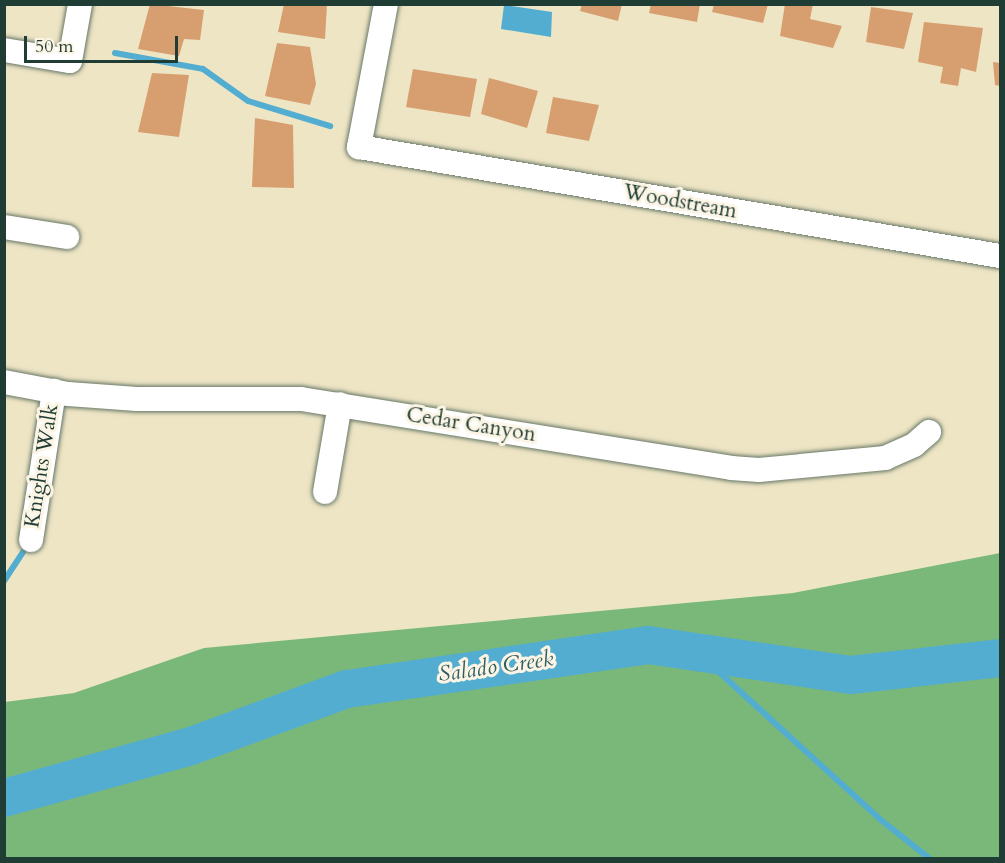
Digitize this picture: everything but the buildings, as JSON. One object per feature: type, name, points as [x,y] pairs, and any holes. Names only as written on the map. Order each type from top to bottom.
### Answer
[{"type":"street","points":[[4,50],[70,61],[80,4]]},
{"type":"street","name":"Woodstream","points":[[386,4],[360,147],[1000,256]]},
{"type":"street","points":[[4,227],[67,237]]},
{"type":"street","name":"Cedar Canyon","points":[[4,382],[54,391],[137,399],[263,396],[340,404],[750,469],[885,458],[914,445],[929,432]]},
{"type":"street","name":"Knights Walk","points":[[31,540],[54,391]]},
{"type":"street","points":[[325,492],[340,404]]},
{"type":"green space","points":[[1000,553],[1000,858],[5,858],[5,702],[74,693],[204,648],[793,593]]},
{"type":"water","points":[[504,5],[552,12],[551,37],[501,29]]},
{"type":"waterway","points":[[115,53],[203,69],[248,101],[330,126]]},
{"type":"waterway","points":[[4,581],[29,543]]},
{"type":"waterway","name":"Salado Creek","points":[[4,798],[191,746],[347,689],[648,645],[851,675],[1000,658]]},
{"type":"waterway","points":[[697,652],[881,820],[929,858]]}]
